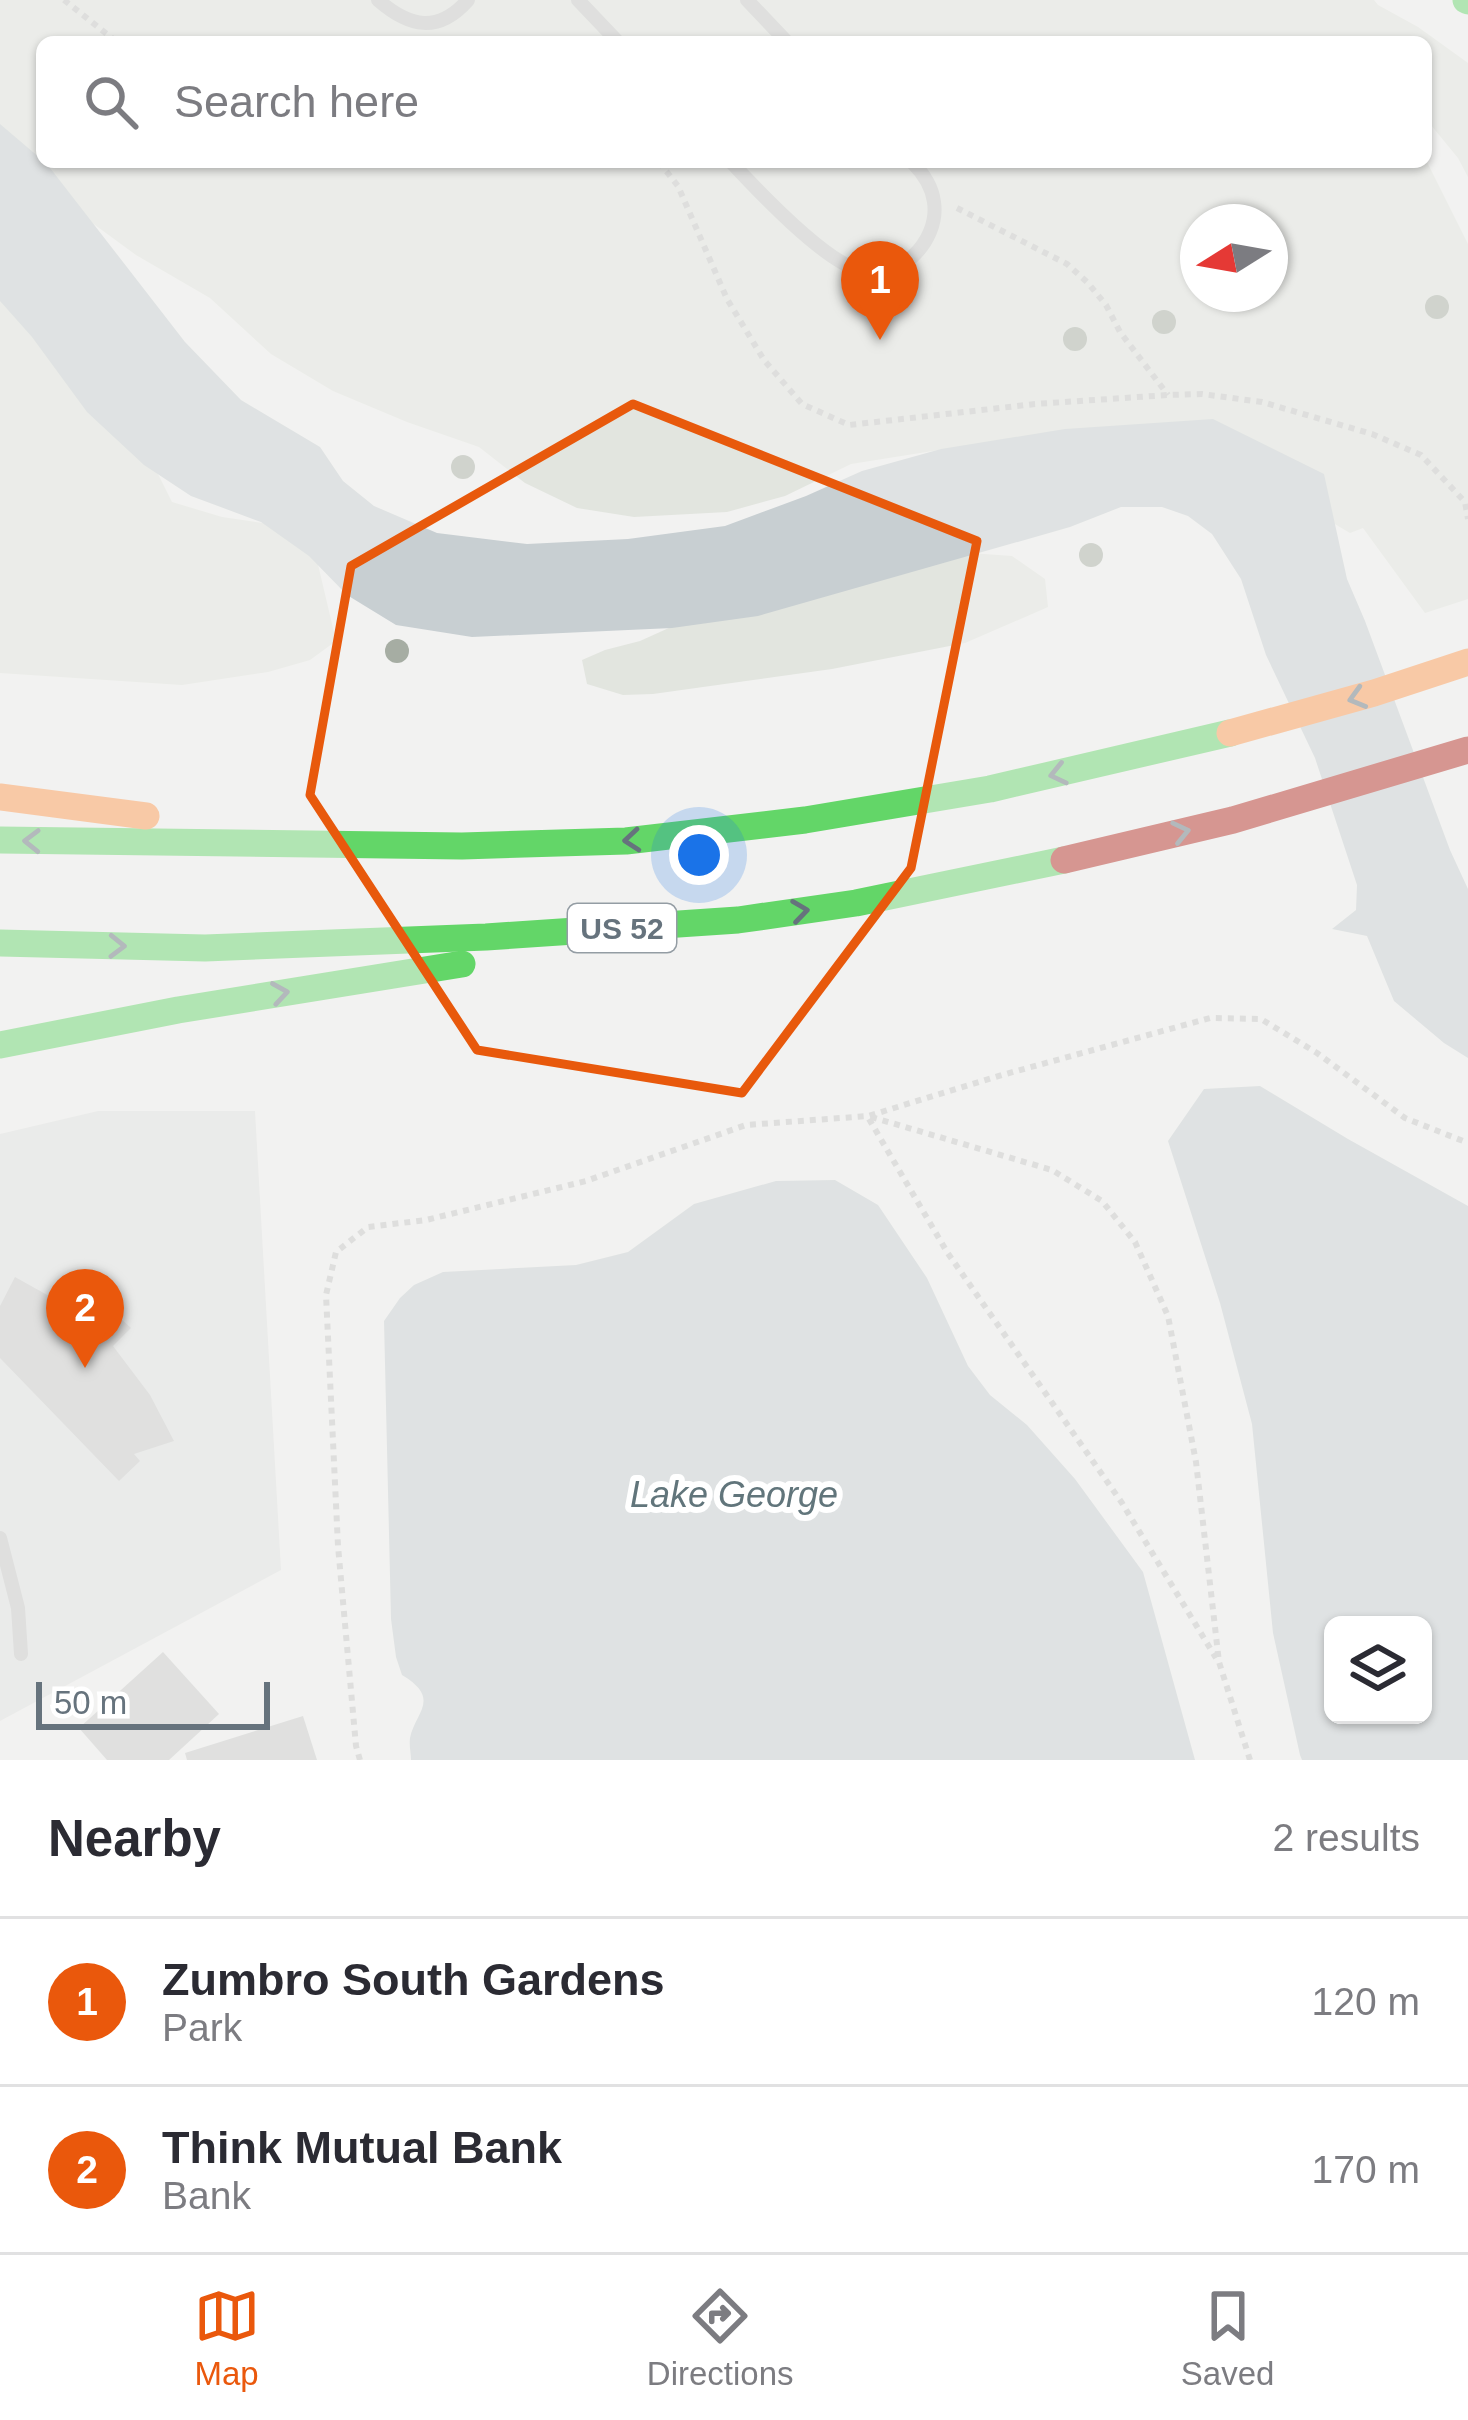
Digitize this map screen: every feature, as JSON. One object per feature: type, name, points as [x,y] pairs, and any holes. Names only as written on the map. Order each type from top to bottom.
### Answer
[{"type":"highway","points":[[0,840],[462,846],[626,841],[805,820],[990,789],[1214,738],[1468,662]]},
{"type":"highway","name":"US 52","points":[[0,943],[205,948],[486,937],[738,920],[1003,874],[1234,820],[1468,750]]},
{"type":"highway","points":[[0,797],[180,821],[462,846]]},
{"type":"highway","points":[[0,1045],[178,1010],[738,920]]},
{"type":"lane","points":[[378,0],[397,16],[421,24],[442,20],[468,0]]},
{"type":"lane","points":[[578,0],[612,36]]},
{"type":"lane","points":[[747,0],[781,36]]},
{"type":"lane","points":[[737,168],[843,263],[861,272],[883,273],[902,266],[917,250],[934,217],[934,199],[918,168]]},
{"type":"lane","points":[[0,1538],[21,1628],[21,1654]]},
{"type":"path","points":[[64,0],[109,36]]},
{"type":"path","points":[[664,168],[678,185],[727,299],[764,360],[802,404],[849,425],[1168,395],[1262,402],[1372,434],[1421,455],[1465,502],[1468,519]]},
{"type":"path","points":[[934,199],[1067,263],[1106,305],[1120,332],[1168,395]]},
{"type":"path","points":[[360,1760],[338,1546],[326,1294],[336,1252],[368,1227],[426,1220],[586,1181],[746,1125],[868,1116],[1210,1018],[1261,1019],[1317,1053],[1405,1118],[1468,1143]]},
{"type":"path","points":[[868,1116],[1052,1170],[1102,1202],[1135,1242],[1168,1316],[1196,1462],[1219,1662],[1250,1760]]},
{"type":"path","points":[[868,1116],[947,1252],[1122,1503],[1219,1662]]},
{"type":"highlighted area","points":[[633,404],[977,541],[911,868],[742,1093],[477,1050],[310,795],[351,566]]},
{"type":"shaded area","points":[[0,0],[1374,0],[1430,36],[36,36],[36,168],[1430,168],[1468,244],[1468,599],[1425,613],[1363,528],[1350,533],[1306,507],[964,446],[851,464],[785,496],[727,512],[634,517],[577,508],[525,483],[479,447],[333,391],[271,354],[210,298],[136,255],[54,195],[0,135]]},
{"type":"shaded area","points":[[1432,37],[1468,63],[1468,177],[1432,126]]},
{"type":"shaded area","points":[[0,282],[143,444],[172,502],[222,517],[282,526],[316,556],[336,641],[310,660],[268,672],[182,685],[0,673]]},
{"type":"shaded area","points":[[942,551],[1012,556],[1045,579],[1048,607],[965,643],[832,669],[653,694],[623,695],[587,684],[582,660],[640,641],[713,608]]},
{"type":"shaded area","points":[[98,1111],[255,1111],[281,1570],[0,1721],[0,1134]]},
{"type":"water","points":[[0,124],[36,155],[36,168],[50,168],[185,342],[241,400],[320,447],[343,481],[374,506],[437,533],[527,544],[628,539],[725,526],[862,471],[941,449],[1065,429],[1213,419],[1324,474],[1347,579],[1468,889],[1468,1058],[1394,1001],[1367,936],[1332,929],[1356,910],[1357,885],[1315,758],[1266,655],[1241,579],[1212,534],[1188,516],[1162,507],[1121,507],[1070,527],[758,616],[672,628],[472,637],[396,625],[347,595],[309,556],[261,522],[191,496],[144,465],[87,412],[0,301]]},
{"type":"water","points":[[1260,1086],[1468,1206],[1468,1760],[1302,1760],[1273,1633],[1252,1424],[1220,1303],[1168,1141],[1204,1089]]},
{"type":"water","name":"Lake George","points":[[835,1180],[878,1205],[927,1278],[968,1366],[990,1395],[1027,1425],[1075,1479],[1143,1572],[1195,1760],[411,1760],[410,1738],[423,1699],[421,1691],[402,1675],[391,1619],[384,1321],[400,1298],[414,1285],[443,1272],[576,1265],[628,1252],[694,1204],[776,1181]]},
{"type":"building","points":[[15,1277],[58,1301],[100,1334],[118,1316],[131,1328],[113,1346],[150,1395],[174,1441],[134,1454],[140,1461],[119,1481],[0,1358],[0,1306]]},
{"type":"building","points":[[163,1652],[219,1714],[169,1760],[107,1760],[79,1728]]},
{"type":"building","points":[[303,1716],[317,1760],[187,1760],[185,1753]]},
{"type":"traffic: fast","points":[[0,840],[462,846],[626,841],[805,820],[990,789],[1230,733]]},
{"type":"traffic: fast","points":[[0,943],[205,948],[486,937],[738,920],[856,903],[1064,860]]},
{"type":"traffic: fast","points":[[0,1045],[178,1010],[462,964]]},
{"type":"traffic: slow","points":[[1230,733],[1468,662]]},
{"type":"traffic: slow","points":[[0,797],[146,816]]},
{"type":"traffic: jam","points":[[1064,860],[1233,820],[1468,750]]},
{"type":"place","name":"Zumbro South Gardens","points":[[880,340]]},
{"type":"place","name":"Think Mutual Bank","points":[[85,1368]]}]
